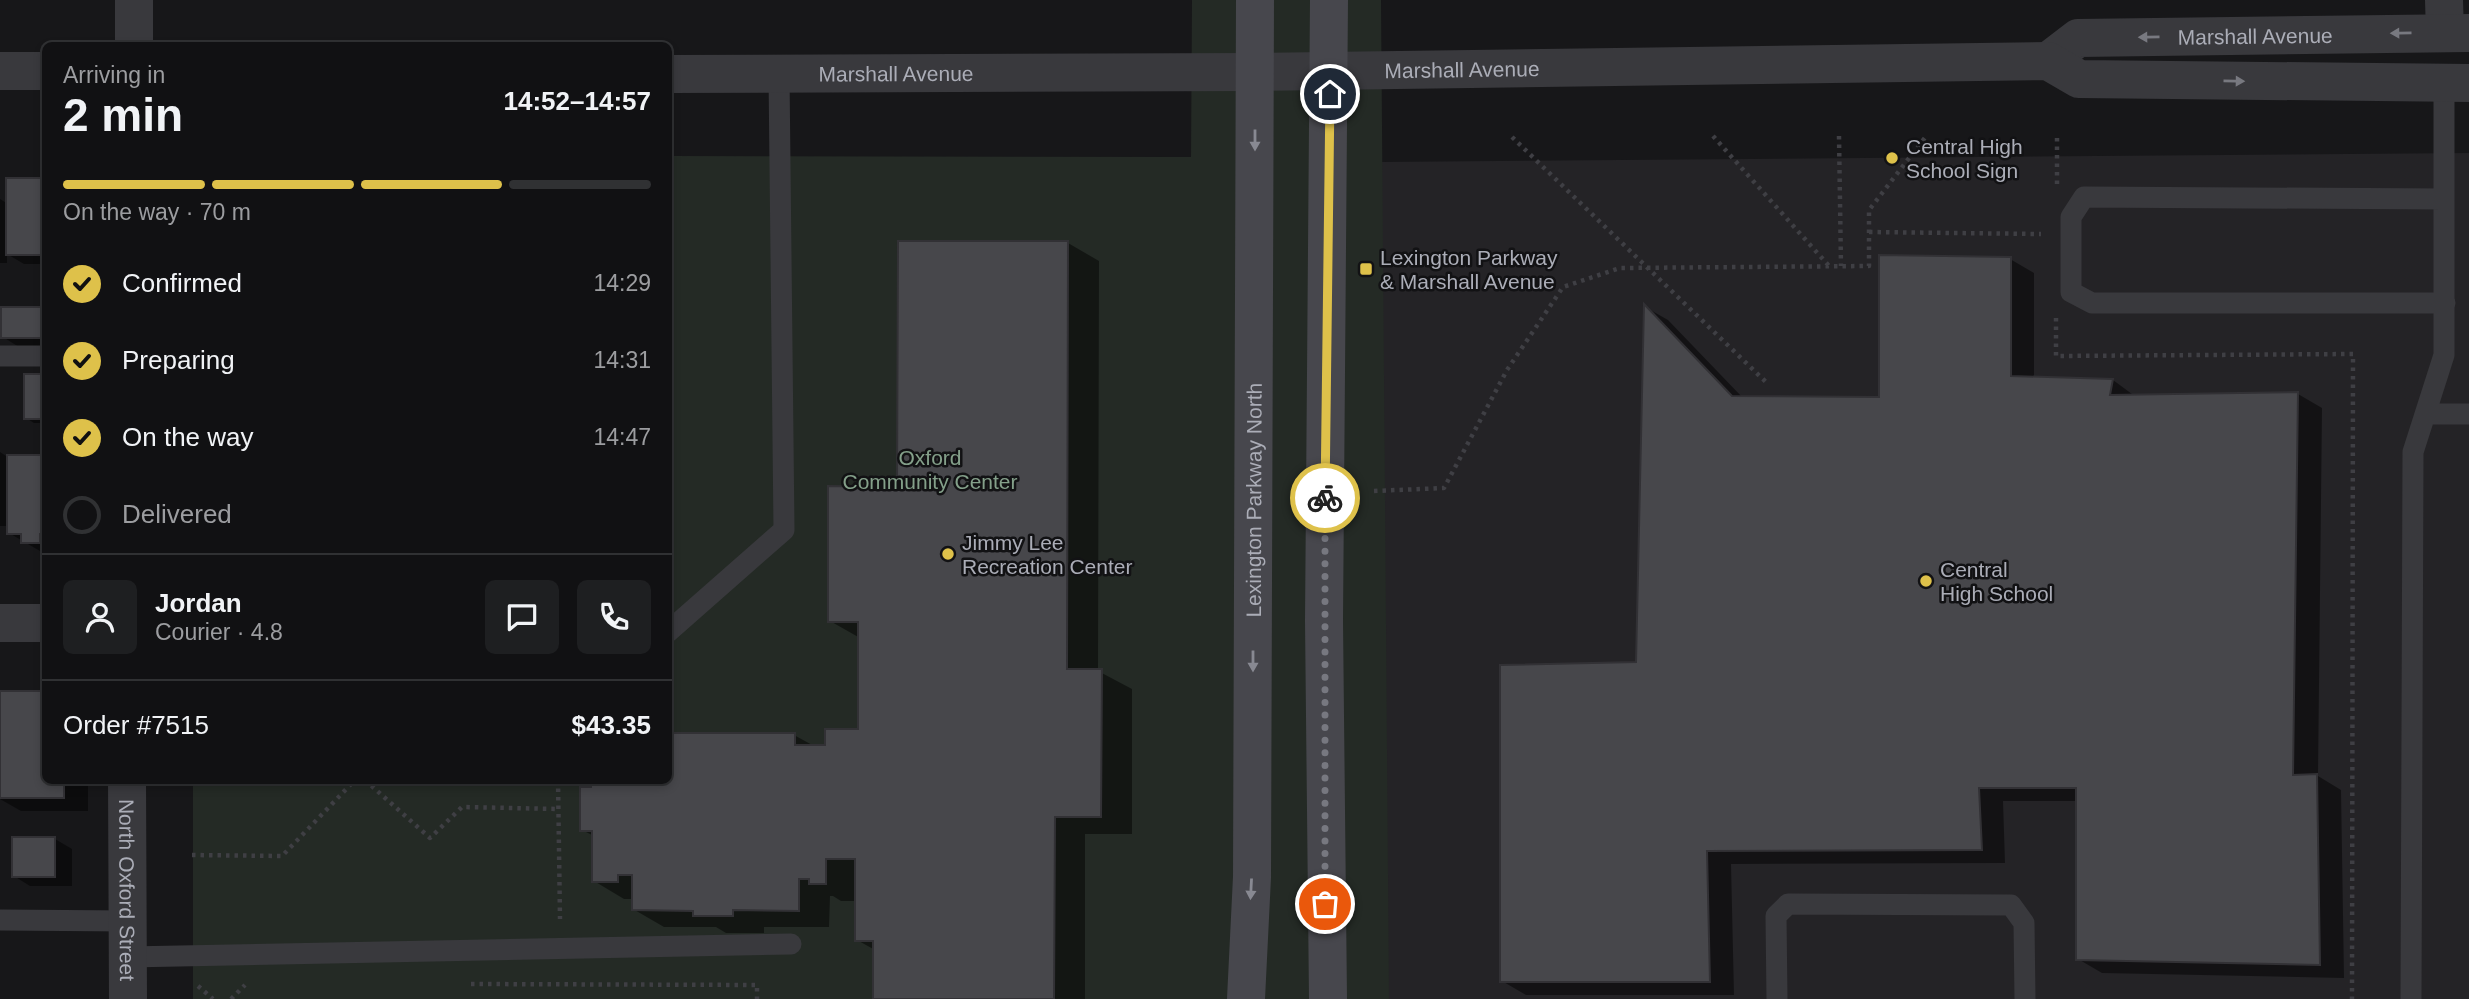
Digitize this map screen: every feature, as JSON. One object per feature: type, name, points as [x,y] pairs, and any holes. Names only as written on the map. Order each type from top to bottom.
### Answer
[{"type":"main road","name":"Lexington Parkway North","points":[[1246,999],[1252,877],[1255,0]]},
{"type":"main road","points":[[1328,999],[1324,621],[1329,0]]},
{"type":"street","points":[[134,0],[134,42]]},
{"type":"street","name":"Marshall Avenue","points":[[2048,61],[2078,38],[2453,22]]},
{"type":"street","name":"Marshall Avenue","points":[[672,74],[1255,72],[2048,61],[2078,79],[2457,83]]},
{"type":"street","points":[[0,71],[42,71]]},
{"type":"street","points":[[0,623],[42,623]]},
{"type":"street","name":"North Oxford Street","points":[[127,784],[128,999]]},
{"type":"lane","points":[[672,628],[784,530],[779,74]]},
{"type":"lane","points":[[2411,999],[2413,452],[2444,355],[2444,199],[2457,83]]},
{"type":"lane","points":[[2444,199],[2084,197],[2071,216],[2071,292],[2092,303],[2445,303]]},
{"type":"lane","points":[[0,356],[42,356]]},
{"type":"lane","points":[[2427,414],[2469,414]]},
{"type":"lane","points":[[1777,999],[1776,916],[1788,904],[1802,904],[2011,905],[2024,923],[2025,999]]},
{"type":"lane","points":[[0,920],[128,939],[560,948],[791,944]]},
{"type":"path","points":[[1374,491],[1444,488],[1507,370],[1563,287],[1620,268],[1869,266],[1869,210],[1927,135]]},
{"type":"path","points":[[2056,197],[2057,135]]},
{"type":"path","points":[[1713,136],[1829,266]]},
{"type":"path","points":[[1839,136],[1840,266]]},
{"type":"path","points":[[1512,137],[1768,384]]},
{"type":"path","points":[[1869,232],[2043,234]]},
{"type":"path","points":[[2056,316],[2056,356],[2353,354],[2352,999]]},
{"type":"path","points":[[192,855],[282,856],[351,784]]},
{"type":"path","points":[[369,784],[430,838],[462,807],[558,809]]},
{"type":"path","points":[[558,784],[560,983]]},
{"type":"path","points":[[191,981],[213,999]]},
{"type":"path","points":[[464,984],[757,985],[757,999]]},
{"type":"path","points":[[231,999],[245,985],[259,985]]},
{"type":"shaded area","name":"Central High School","points":[[2469,153],[2469,999],[1387,999],[1380,162]]},
{"type":"green space","name":"Oxford Community Center","points":[[1192,0],[1381,0],[1389,999],[193,999],[193,784],[672,784],[672,156],[1191,157]]},
{"type":"building","points":[[6,178],[42,178],[42,255],[6,255]]},
{"type":"building","name":"Jimmy Lee Recreation Center","points":[[898,241],[1068,241],[1067,669],[1102,669],[1101,817],[1055,817],[1054,999],[873,999],[873,941],[855,941],[855,859],[826,859],[826,884],[809,884],[809,879],[799,879],[799,911],[733,910],[733,916],[693,916],[693,911],[632,910],[632,875],[618,875],[618,882],[592,882],[592,831],[580,831],[580,787],[591,787],[591,784],[672,784],[672,733],[795,733],[795,745],[825,745],[825,729],[858,729],[858,622],[828,622],[828,486],[897,487]]},
{"type":"building","name":"Central High School","points":[[1879,255],[2011,257],[2011,376],[2113,379],[2110,395],[2298,392],[2293,775],[2317,774],[2320,965],[2076,960],[2076,788],[1979,788],[1982,850],[1707,851],[1710,982],[1500,982],[1500,665],[1636,662],[1644,304],[1732,396],[1879,397]]},
{"type":"building","points":[[1,307],[42,307],[42,338],[1,338]]},
{"type":"building","points":[[24,374],[42,374],[42,419],[24,419]]},
{"type":"building","points":[[7,455],[42,455],[40,543],[21,543],[21,534],[7,534]]},
{"type":"building","points":[[0,691],[42,691],[42,784],[64,784],[64,798],[0,798]]},
{"type":"building","points":[[12,837],[55,837],[55,877],[12,877]]},
{"type":"way so far","points":[[1325,498],[1325,904]]},
{"type":"place","name":"Central High School Sign","points":[[1892,158]]},
{"type":"place","name":"Lexington Parkway & Marshall Avenue","points":[[1366,269]]},
{"type":"place","name":"Jimmy Lee Recreation Center","points":[[948,554]]},
{"type":"place","name":"Central High School","points":[[1926,581]]},
{"type":"route","points":[[1325,498],[1330,94]]}]
